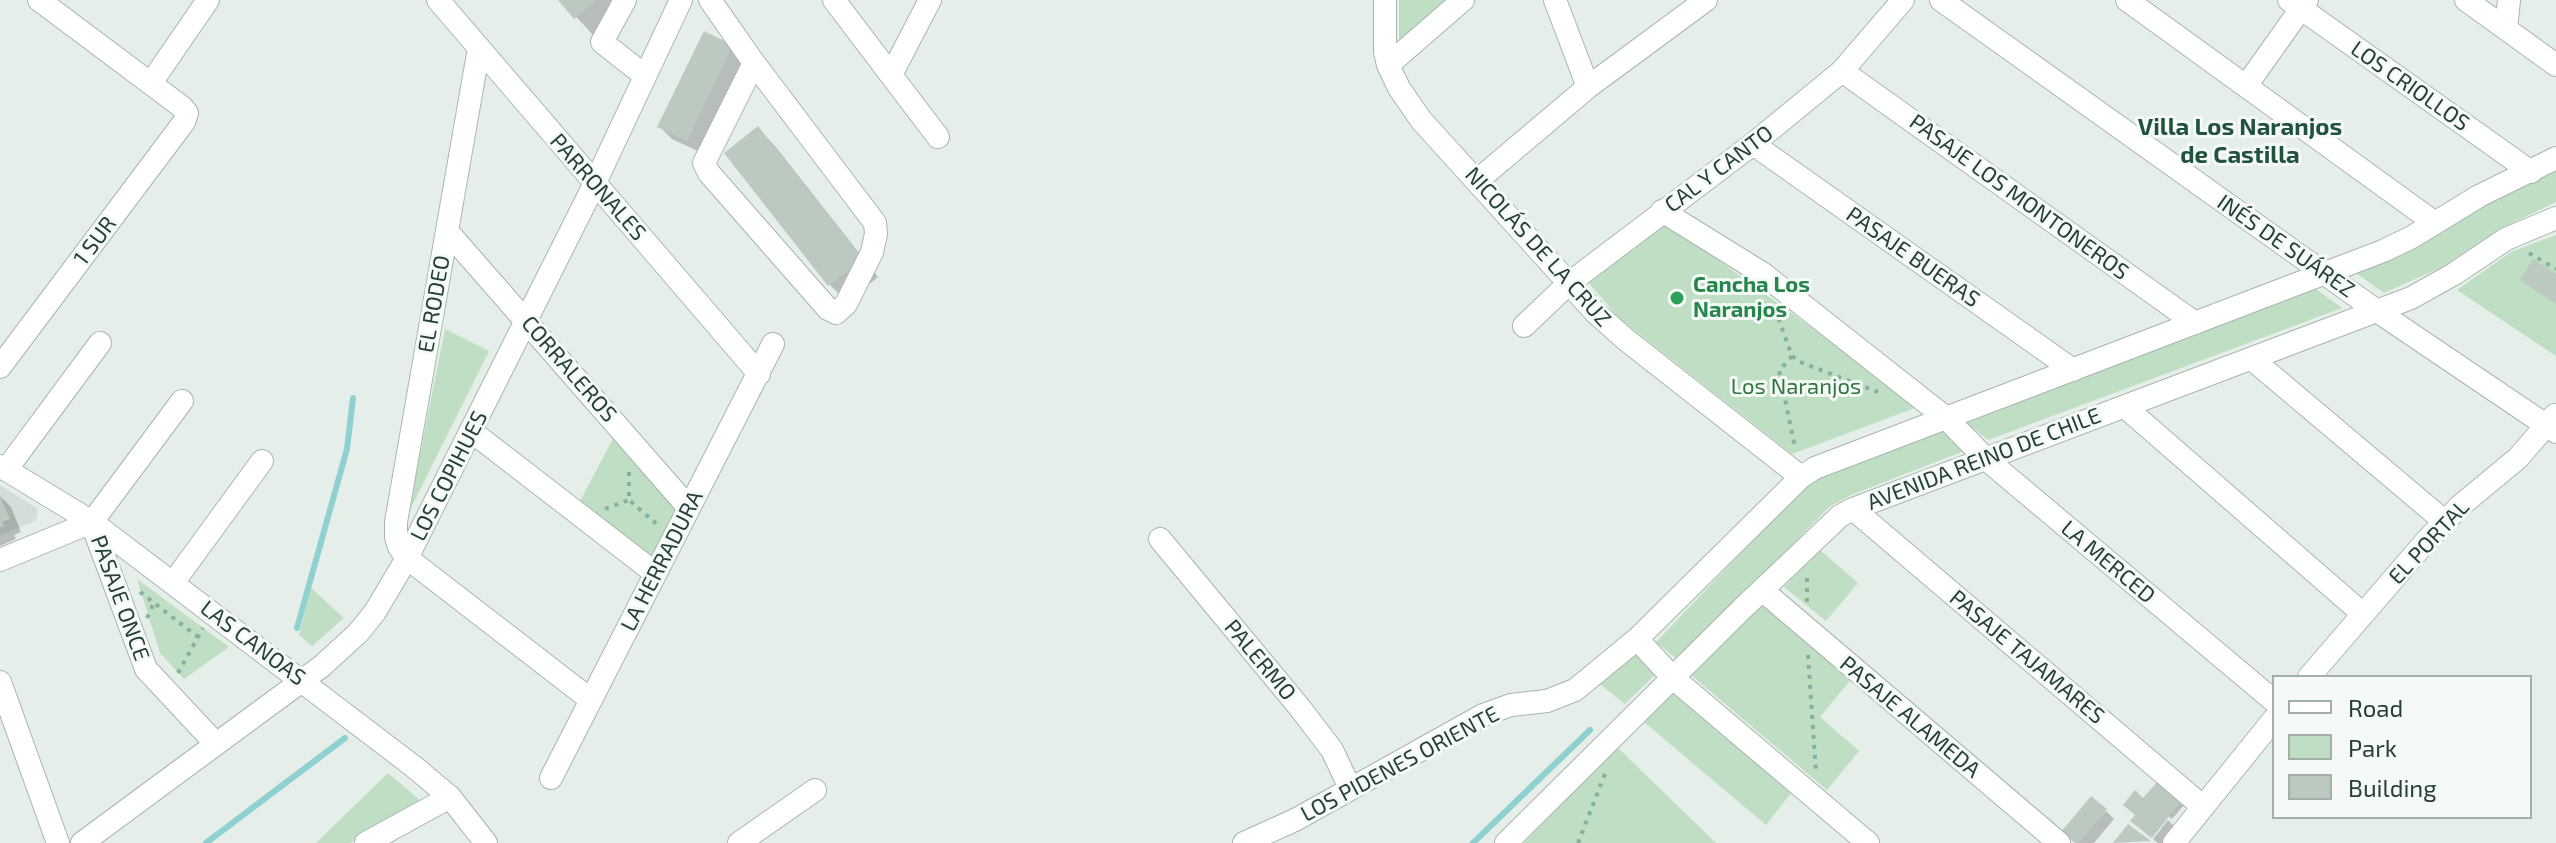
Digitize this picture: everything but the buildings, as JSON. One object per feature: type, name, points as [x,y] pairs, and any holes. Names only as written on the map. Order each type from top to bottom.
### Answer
[{"type":"street","points":[[39,0],[151,83],[208,0]]},
{"type":"street","name":"PARRONALES","points":[[438,0],[759,374]]},
{"type":"street","points":[[625,0],[602,42],[645,76]]},
{"type":"street","name":"LOS COPIHUES","points":[[82,843],[322,666],[358,633],[375,612],[407,558],[527,320],[681,0]]},
{"type":"street","points":[[710,0],[875,223],[872,252],[846,304],[836,313],[818,298],[709,173],[704,163],[754,63]]},
{"type":"street","points":[[834,0],[938,137]]},
{"type":"street","points":[[891,75],[930,0]]},
{"type":"street","name":"NICOLÁS DE LA CRUZ","points":[[1385,0],[1388,65],[1399,88],[1421,120],[1568,284],[1625,339],[1801,477]]},
{"type":"street","points":[[1388,65],[1463,0]]},
{"type":"street","points":[[1555,0],[1588,87]]},
{"type":"street","name":"CAL Y CANTO","points":[[1524,326],[1568,284],[1753,144],[1842,71],[1903,0]]},
{"type":"street","name":"INÉS DE SUÁREZ","points":[[1941,0],[2377,311],[2553,424]]},
{"type":"street","points":[[2127,0],[2435,223]]},
{"type":"street","points":[[2466,0],[2556,65]]},
{"type":"street","points":[[2506,29],[2509,0]]},
{"type":"street","points":[[1478,180],[1588,87],[1700,2]]},
{"type":"street","points":[[2246,86],[2299,3]]},
{"type":"street","name":"LOS CRIOLLOS","points":[[2299,3],[2531,172]]},
{"type":"street","name":"EL RODEO","points":[[407,558],[399,547],[396,522],[479,48]]},
{"type":"street","name":"PASAJE LOS MONTONEROS","points":[[1842,71],[2195,323]]},
{"type":"street","name":"1 SUR","points":[[0,367],[184,122],[187,113],[182,107],[151,83]]},
{"type":"street","name":"PASAJE BUERAS","points":[[1753,144],[2073,370]]},
{"type":"street","points":[[1868,843],[1673,678],[1637,639],[1801,477],[1832,460],[2393,246],[2479,196],[2556,158]]},
{"type":"street","name":"LA MERCED","points":[[1662,211],[1762,273],[1946,418],[1986,459],[2272,699]]},
{"type":"street","name":"AVENIDA REINO DE CHILE","points":[[1506,843],[1840,516],[2377,311],[2438,283],[2506,239],[2556,218]]},
{"type":"street","name":"CORRALEROS","points":[[447,231],[689,508]]},
{"type":"street","points":[[3,468],[100,343]]},
{"type":"street","name":"LA HERRADURA","points":[[551,778],[773,344]]},
{"type":"street","points":[[2252,359],[2444,521]]},
{"type":"street","points":[[0,560],[92,522],[182,401]]},
{"type":"street","points":[[2125,407],[2363,614]]},
{"type":"street","name":"EL PORTAL","points":[[2311,675],[2444,521],[2553,424]]},
{"type":"street","points":[[471,431],[655,573]]},
{"type":"street","points":[[168,579],[262,461]]},
{"type":"street","name":"LAS CANOAS","points":[[3,468],[92,522],[302,680],[450,797],[486,843]]},
{"type":"street","name":"PASAJE TAJAMARES","points":[[1853,509],[2202,806]]},
{"type":"street","name":"PASAJE ONCE","points":[[92,522],[146,669],[216,744]]},
{"type":"street","name":"PALERMO","points":[[1160,539],[1300,708],[1332,750],[1350,788]]},
{"type":"street","points":[[407,558],[591,700]]},
{"type":"street","name":"PASAJE ALAMEDA","points":[[1762,590],[2059,843]]},
{"type":"street","name":"LOS PIDENES ORIENTE","points":[[1244,843],[1295,820],[1483,715],[1511,705],[1547,701],[1575,690],[1637,639]]},
{"type":"street","points":[[0,682],[58,843]]},
{"type":"street","points":[[2174,843],[2272,721]]},
{"type":"street","points":[[739,843],[815,790]]},
{"type":"street","points":[[366,843],[450,797]]},
{"type":"path","points":[[2506,239],[2556,269]]},
{"type":"path","points":[[1762,273],[1792,356],[1800,362],[1888,396]]},
{"type":"path","points":[[1792,356],[1779,371],[1801,477]]},
{"type":"path","points":[[629,439],[629,500],[673,537]]},
{"type":"path","points":[[1808,545],[1806,628],[1818,800]]},
{"type":"path","points":[[110,572],[155,602],[198,637]]},
{"type":"path","points":[[135,642],[168,579]]},
{"type":"path","points":[[167,693],[212,612]]},
{"type":"path","points":[[1578,843],[1607,769],[1612,738]]},
{"type":"shaded area","points":[[0,485],[38,509],[36,521],[0,535]]},
{"type":"green space","points":[[1399,0],[1447,0],[1399,44]]},
{"type":"green space","points":[[2556,169],[2556,202],[2500,229],[2444,266],[2384,293],[2356,273],[2459,217]]},
{"type":"green space","name":"Los Naranjos","points":[[1667,223],[1920,406],[1792,454],[1620,319],[1587,281]]},
{"type":"green space","points":[[2556,235],[2556,356],[2457,290],[2511,252]]},
{"type":"green space","points":[[2316,289],[2342,308],[1988,440],[1964,421]]},
{"type":"green space","points":[[445,329],[489,351],[408,514]]},
{"type":"green space","points":[[1941,431],[1964,451],[1851,495],[1829,507],[1679,661],[1656,642],[1807,484],[1827,469]]},
{"type":"green space","points":[[614,437],[677,511],[653,557],[580,501]]},
{"type":"green space","points":[[1820,550],[1858,583],[1826,621],[1784,587]]},
{"type":"green space","points":[[137,579],[229,647],[184,679],[160,653]]},
{"type":"green space","points":[[311,588],[344,618],[312,646],[299,635]]},
{"type":"green space","points":[[1765,603],[1853,677],[1820,717],[1859,751],[1827,790],[1691,675]]},
{"type":"green space","points":[[1636,649],[1660,670],[1625,704],[1597,682]]},
{"type":"green space","points":[[1678,687],[1795,788],[1766,825],[1644,722]]},
{"type":"green space","points":[[1617,747],[1716,843],[1524,843]]},
{"type":"green space","points":[[388,773],[422,802],[350,843],[316,843]]},
{"type":"waterway","points":[[297,628],[347,449],[353,398]]},
{"type":"waterway","points":[[1473,843],[1590,730]]},
{"type":"waterway","points":[[206,843],[345,738]]},
{"type":"place","name":"Cancha Los Naranjos","points":[[1677,298]]},
{"type":"district","name":"Villa Los Naranjos de Castilla","points":[[2240,141]]}]
